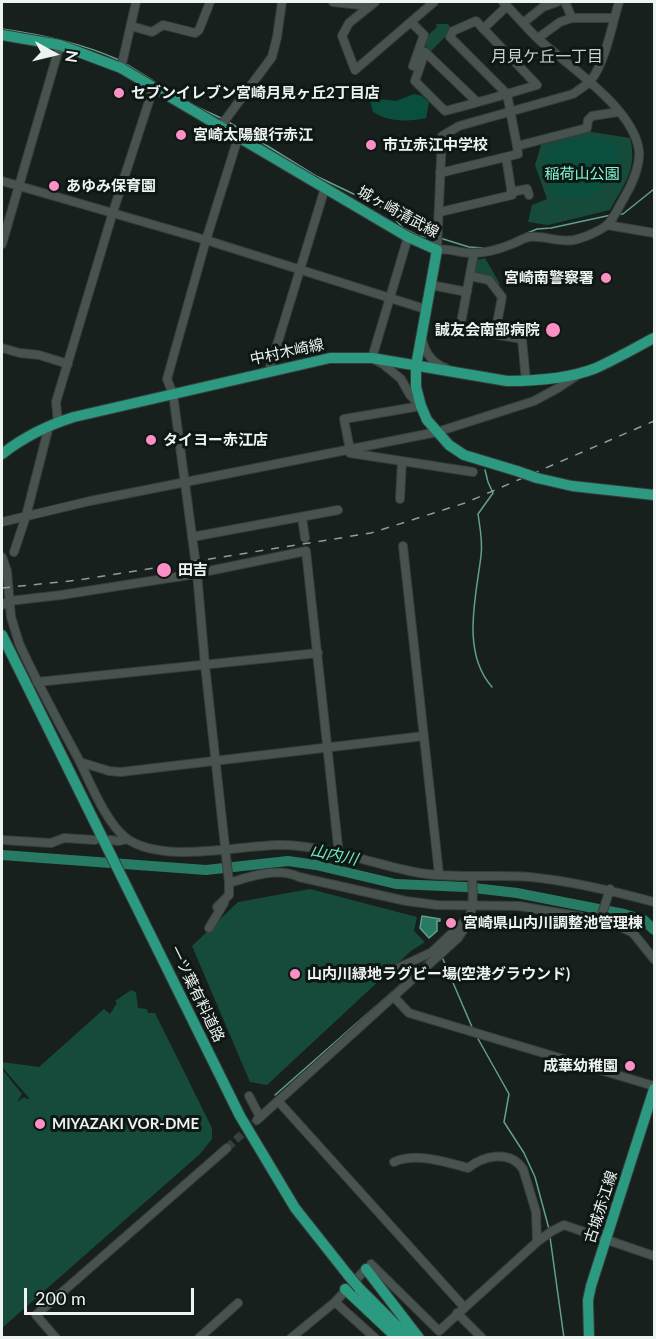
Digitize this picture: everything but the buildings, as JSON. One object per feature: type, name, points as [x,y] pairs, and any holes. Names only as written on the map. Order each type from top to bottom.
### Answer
[{"type":"main road","name":"城ヶ崎清武線","points":[[2,35],[60,45],[122,64],[153,89],[224,123],[238,138],[408,237],[438,242],[416,366],[416,387],[421,406],[427,420],[437,432],[449,445],[464,455],[537,478],[572,486],[652,494]]},
{"type":"main road","name":"中村木崎線","points":[[2,454],[53,424],[330,358],[372,358],[507,381],[526,381],[595,368],[654,338]]},
{"type":"main road","name":"一ツ葉有料道路","points":[[2,635],[246,1125],[295,1208],[359,1288],[409,1338]]},
{"type":"main road","name":"古城赤江線","points":[[589,1338],[588,1300],[596,1269],[607,1241],[654,1087]]},
{"type":"main road","points":[[368,1266],[418,1338]]},
{"type":"main road","points":[[345,1289],[397,1338]]},
{"type":"street","points":[[122,64],[136,2]]},
{"type":"street","points":[[131,26],[152,32],[163,25],[195,33],[199,30],[210,2]]},
{"type":"street","points":[[224,123],[272,57],[282,2]]},
{"type":"street","points":[[333,2],[373,3]]},
{"type":"street","points":[[373,3],[349,23],[342,36],[355,70],[434,2]]},
{"type":"street","points":[[523,23],[543,7],[557,2]]},
{"type":"street","points":[[565,2],[572,18]]},
{"type":"street","points":[[483,29],[505,4],[538,38],[590,81],[631,129],[639,153],[632,184],[607,225],[575,240],[555,241],[528,237],[510,245],[474,253],[446,248],[438,242],[442,136],[447,132],[573,94],[590,81],[598,69],[619,2]]},
{"type":"street","points":[[538,38],[560,22],[572,18],[614,18]]},
{"type":"street","points":[[440,173],[518,154],[507,94],[450,37],[453,31],[476,21],[537,85],[507,94],[445,111],[415,81],[424,52],[477,102]]},
{"type":"street","points":[[411,22],[424,35],[413,66]]},
{"type":"street","points":[[2,244],[60,45]]},
{"type":"street","points":[[14,552],[113,212],[153,89]]},
{"type":"street","points":[[517,146],[587,128],[588,120],[592,116],[618,112]]},
{"type":"street","points":[[208,928],[230,896],[229,880],[197,573],[173,394],[167,379],[206,240],[238,138]]},
{"type":"street","points":[[440,212],[512,195],[506,157]]},
{"type":"street","points":[[2,181],[206,240],[426,309]]},
{"type":"street","points":[[269,371],[325,188]]},
{"type":"street","points":[[511,192],[527,189],[529,195]]},
{"type":"street","points":[[607,225],[654,232]]},
{"type":"street","points":[[408,237],[372,358],[401,379],[410,395],[421,406]]},
{"type":"street","points":[[474,253],[460,328],[522,339],[526,381]]},
{"type":"street","points":[[470,276],[489,280],[502,297],[495,334]]},
{"type":"street","points":[[430,285],[467,292]]},
{"type":"street","points":[[421,332],[422,343],[430,357],[439,365],[461,374]]},
{"type":"street","points":[[2,348],[39,355],[68,364]]},
{"type":"street","points":[[2,522],[266,465],[437,432],[534,401],[582,372]]},
{"type":"street","points":[[347,451],[344,419],[421,406]]},
{"type":"street","points":[[347,451],[473,472]]},
{"type":"street","points":[[400,499],[402,461]]},
{"type":"street","points":[[192,537],[338,510]]},
{"type":"street","points":[[302,517],[304,538]]},
{"type":"street","points":[[403,546],[439,874]]},
{"type":"street","points":[[5,603],[197,573],[306,550],[339,855]]},
{"type":"street","points":[[2,557],[7,571],[5,603],[19,643],[104,810],[127,839],[157,849],[225,854],[279,845],[307,847],[413,871],[472,878],[530,878],[610,889],[654,902]]},
{"type":"street","points":[[37,682],[318,653]]},
{"type":"street","points":[[80,762],[109,771],[121,772],[424,736]]},
{"type":"street","points":[[2,840],[51,843],[64,838],[95,840]]},
{"type":"street","points":[[108,844],[127,839]]},
{"type":"street","points":[[229,880],[287,872],[299,877],[406,901],[437,905],[519,906],[600,920],[633,933],[654,959]]},
{"type":"street","points":[[249,1096],[259,1118],[458,939],[467,924],[473,904],[472,878]]},
{"type":"street","points":[[600,920],[610,889]]},
{"type":"street","points":[[217,907],[230,896]]},
{"type":"street","points":[[384,975],[432,952],[465,922],[467,924]]},
{"type":"street","points":[[394,996],[409,1013],[654,1087]]},
{"type":"street","points":[[278,1101],[461,1310],[482,1338]]},
{"type":"street","points":[[56,1338],[36,1315],[227,1148]]},
{"type":"street","points":[[394,1162],[400,1159],[429,1159],[468,1168],[476,1161],[490,1156],[520,1163],[536,1212],[537,1242]]},
{"type":"street","points":[[291,1338],[335,1302],[368,1266],[439,1330],[537,1242],[552,1230],[564,1225],[654,1256]]},
{"type":"street","points":[[335,1302],[375,1338]]},
{"type":"street","points":[[199,1338],[238,1303]]},
{"type":"green space","points":[[436,24],[448,24],[451,28],[431,51],[425,46],[427,36],[437,27]]},
{"type":"green space","points":[[414,94],[422,96],[429,102],[426,118],[399,120],[386,118],[373,112],[370,101],[378,99],[396,101]]},
{"type":"green space","name":"稲荷山公園","points":[[586,131],[630,138],[631,168],[610,210],[548,225],[528,222],[532,205],[547,199],[535,165],[542,142]]},
{"type":"green space","points":[[594,137],[608,140],[615,146],[618,153],[614,172],[608,181],[601,189],[586,198],[553,196],[545,175],[546,150],[563,142]]},
{"type":"green space","points":[[485,258],[500,284],[497,285],[475,272],[477,260]]},
{"type":"green space","name":"山内川緑地ラグビー場(空港グラウンド)","points":[[310,889],[417,917],[414,931],[425,942],[411,951],[267,1085],[250,1082],[192,946],[238,902]]},
{"type":"green space","points":[[131,990],[136,992],[138,1008],[147,1009],[148,1013],[155,1013],[212,1128],[212,1139],[200,1154],[2,1328],[2,1069],[22,1094],[17,1102],[24,1097],[29,1098],[2,1067],[2,1062],[39,1067],[104,1009],[110,1014],[117,1003],[115,1001]]},
{"type":"shaded area","points":[[422,916],[440,919],[437,921],[437,931],[429,938],[420,928]]},
{"type":"waterway","points":[[2,29],[62,40],[119,60]]},
{"type":"waterway","points":[[126,64],[152,80]]},
{"type":"waterway","points":[[195,106],[223,119]]},
{"type":"waterway","points":[[227,121],[316,176],[387,210],[403,228],[419,236],[435,238]]},
{"type":"waterway","points":[[619,214],[623,214],[654,189]]},
{"type":"waterway","points":[[525,234],[537,229],[611,215]]},
{"type":"waterway","points":[[440,238],[469,247],[484,248]]},
{"type":"waterway","points":[[485,470],[493,493],[478,514],[482,551],[473,624],[476,658],[482,673],[492,687]]},
{"type":"waterway","name":"山内川","points":[[2,855],[206,870],[288,861],[316,865],[396,884],[465,887],[517,893],[624,914],[644,920],[654,930]]},
{"type":"waterway","points":[[442,957],[472,1027]]},
{"type":"waterway","points":[[275,1095],[416,971]]},
{"type":"waterway","points":[[477,1037],[509,1094],[504,1122],[524,1153],[535,1177],[549,1229]]},
{"type":"waterway","points":[[550,1237],[564,1338]]},
{"type":"tunnel","points":[[227,1148],[257,1120]]},
{"type":"railway","points":[[2,588],[79,580],[371,533],[465,503],[654,421]]},
{"type":"place","name":"セブンイレブン宮崎月見ヶ丘2丁目店","points":[[119,93]]},
{"type":"place","name":"宮崎太陽銀行赤江","points":[[181,135]]},
{"type":"place","name":"市立赤江中学校","points":[[371,145]]},
{"type":"place","name":"あゆみ保育園","points":[[54,186]]},
{"type":"place","name":"宮崎南警察署","points":[[606,278]]},
{"type":"place","name":"誠友会南部病院","points":[[553,330]]},
{"type":"place","name":"タイヨー赤江店","points":[[151,440]]},
{"type":"place","name":"田吉","points":[[164,570]]},
{"type":"place","name":"宮崎県山内川調整池管理棟","points":[[451,923]]},
{"type":"place","name":"山内川緑地ラグビー場(空港グラウンド)","points":[[295,974]]},
{"type":"place","name":"成華幼稚園","points":[[630,1066]]},
{"type":"place","name":"MIYAZAKI VOR-DME","points":[[40,1124]]},
{"type":"district","name":"月見ケ丘一丁目","points":[[547,57]]}]
